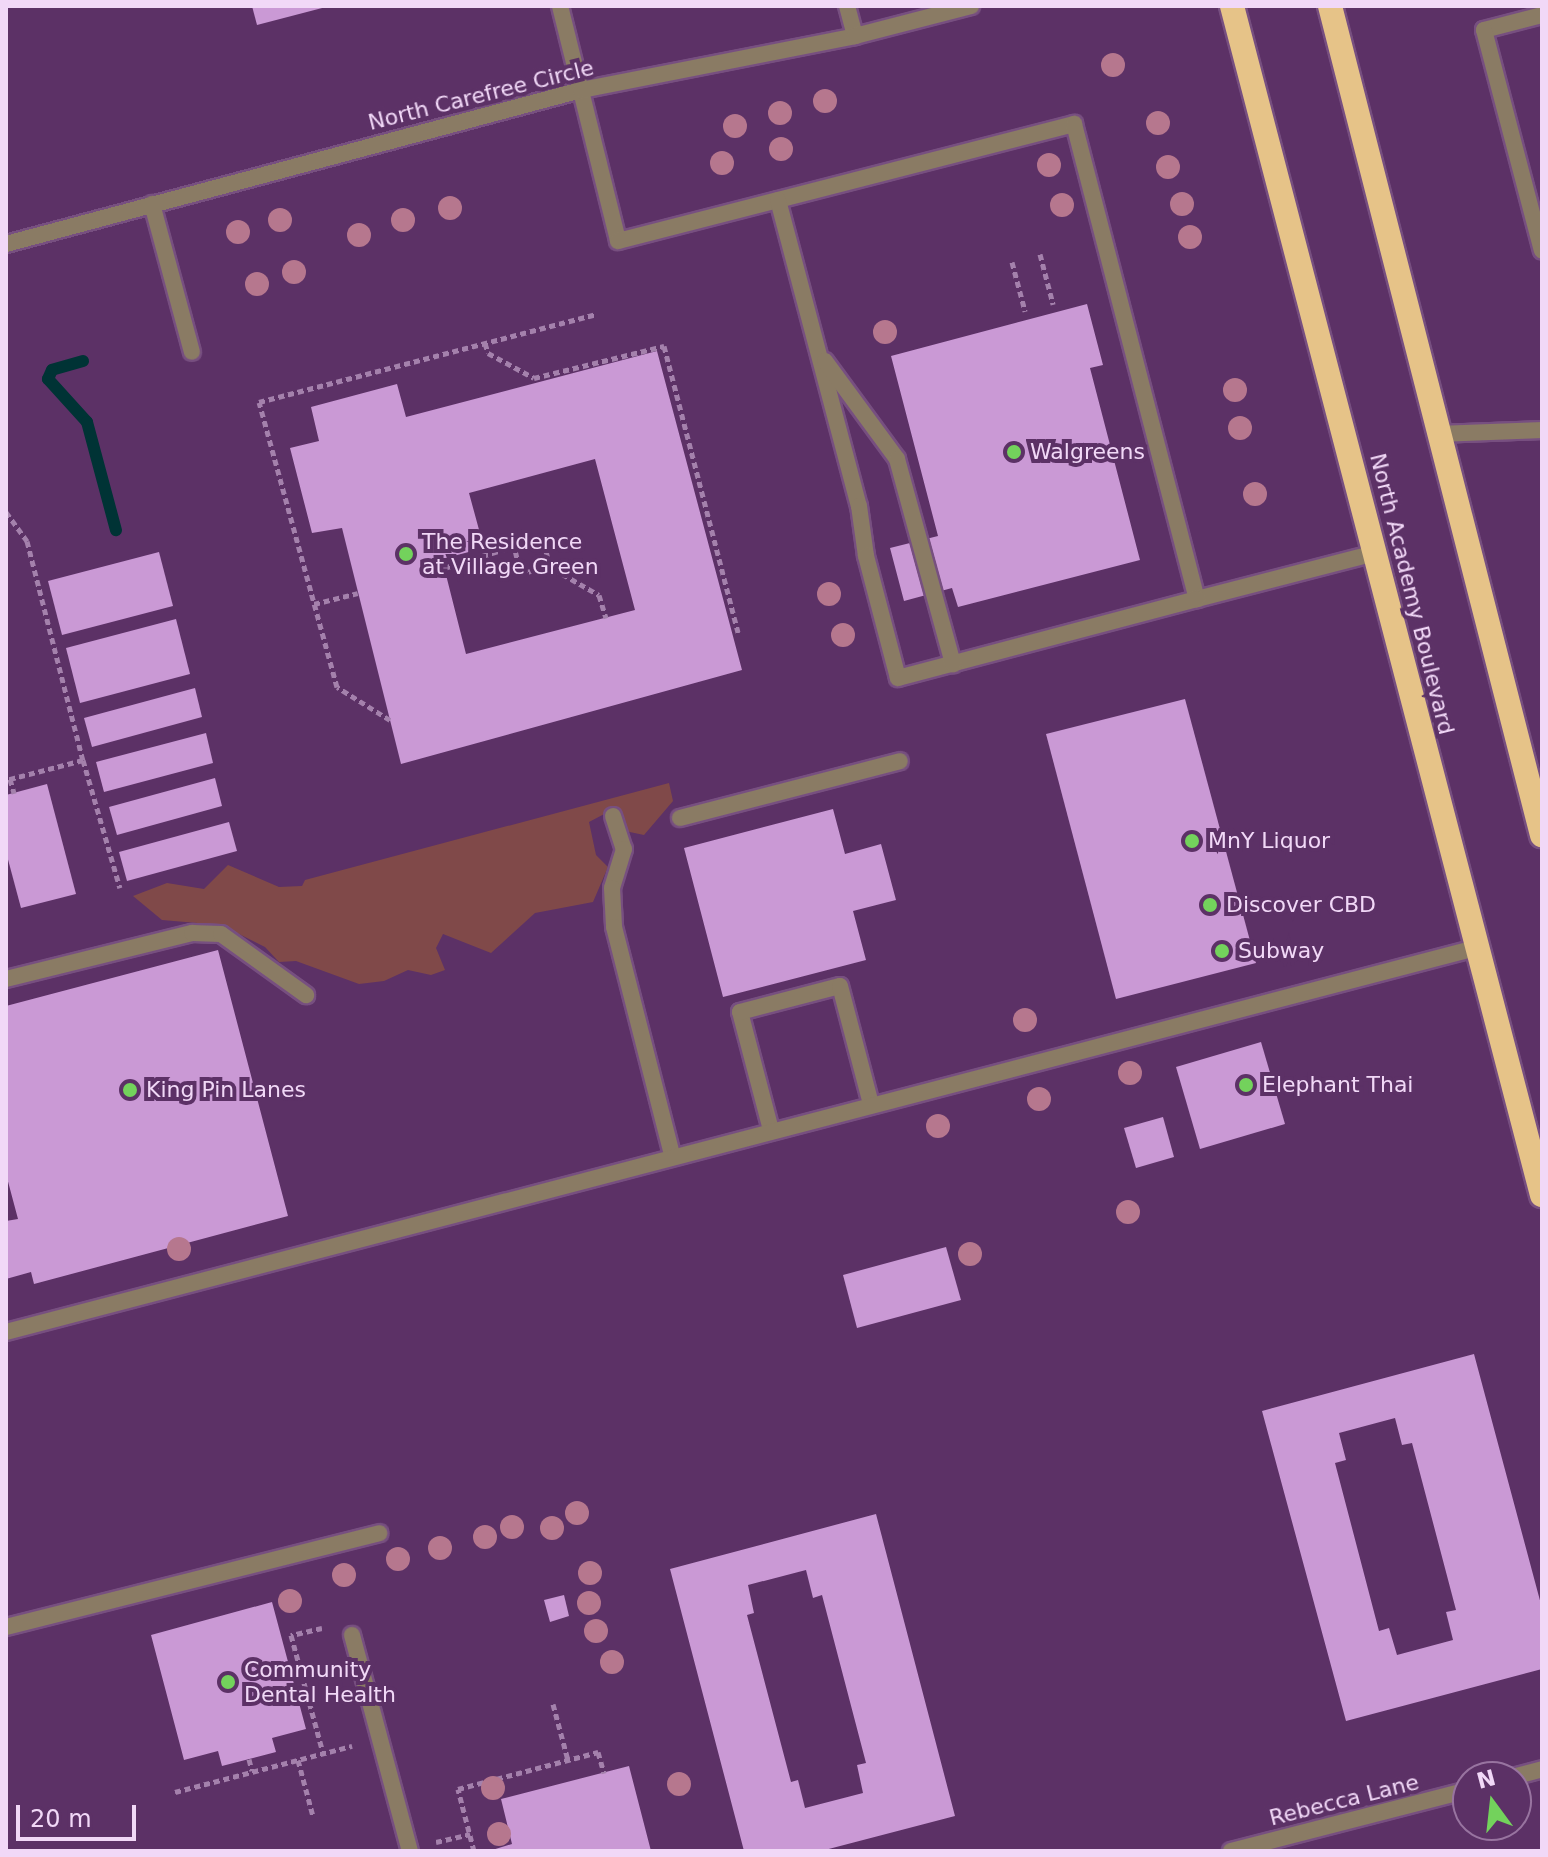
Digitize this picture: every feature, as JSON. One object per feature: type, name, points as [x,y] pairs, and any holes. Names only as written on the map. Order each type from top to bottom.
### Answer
[{"type":"highway","name":"North Academy Boulevard","points":[[1232,6],[1542,1195]]},
{"type":"highway","points":[[1330,6],[1542,835]]},
{"type":"street","points":[[560,6],[618,241],[1074,124],[1197,599]]},
{"type":"street","points":[[847,6],[855,36]]},
{"type":"street","name":"North Carefree Circle","points":[[6,244],[581,90],[855,36],[971,6]]},
{"type":"street","points":[[1542,15],[1484,30],[1542,251]]},
{"type":"street","points":[[778,200],[819,353],[898,678],[1375,553]]},
{"type":"street","points":[[152,204],[192,352]]},
{"type":"street","points":[[819,353],[897,459],[953,664]]},
{"type":"street","points":[[1439,434],[1542,430]]},
{"type":"street","points":[[680,818],[900,761]]},
{"type":"street","points":[[613,816],[624,849],[612,888],[614,927],[672,1155]]},
{"type":"street","points":[[6,979],[192,933],[221,934],[306,995]]},
{"type":"street","points":[[6,1332],[672,1155],[1476,948]]},
{"type":"street","points":[[771,1130],[740,1012],[840,986],[871,1104]]},
{"type":"street","points":[[6,1627],[379,1533]]},
{"type":"street","points":[[352,1635],[410,1851]]},
{"type":"street","name":"Rebecca Lane","points":[[1231,1851],[1268,1847],[1452,1795]]},
{"type":"path","points":[[1040,254],[1053,304]]},
{"type":"path","points":[[1012,262],[1025,311]]},
{"type":"path","points":[[390,720],[337,687],[259,402],[596,314]]},
{"type":"path","points":[[485,343],[488,353],[534,378],[664,346],[738,633]]},
{"type":"path","points":[[6,512],[27,541],[83,760],[92,778],[120,888]]},
{"type":"path","points":[[444,568],[515,550],[537,539],[544,542],[545,564]]},
{"type":"path","points":[[515,550],[519,567],[528,572],[545,564]]},
{"type":"path","points":[[545,564],[599,595],[606,618]]},
{"type":"path","points":[[314,604],[358,593]]},
{"type":"path","points":[[43,604],[53,601]]},
{"type":"path","points":[[61,672],[71,669]]},
{"type":"path","points":[[77,733],[87,730]]},
{"type":"path","points":[[14,793],[8,779],[83,760]]},
{"type":"path","points":[[92,778],[99,776]]},
{"type":"path","points":[[105,831],[115,828]]},
{"type":"path","points":[[117,876],[125,874]]},
{"type":"path","points":[[322,1628],[291,1635],[323,1753]]},
{"type":"path","points":[[553,1704],[568,1760]]},
{"type":"path","points":[[175,1792],[353,1745]]},
{"type":"path","points":[[474,1851],[458,1789],[598,1752],[604,1773]]},
{"type":"path","points":[[249,1759],[252,1771]]},
{"type":"path","points":[[298,1760],[313,1816]]},
{"type":"shaded area","points":[[669,783],[673,801],[644,835],[625,831],[610,811],[589,822],[596,855],[608,867],[593,902],[535,913],[491,953],[443,934],[436,948],[445,970],[431,975],[408,970],[384,981],[359,984],[296,961],[279,962],[265,947],[221,925],[162,920],[133,896],[167,883],[204,889],[228,865],[279,887],[302,886],[305,880]]},
{"type":"building","points":[[252,6],[326,6],[326,7],[257,25]]},
{"type":"building","name":"Walgreens","points":[[1087,304],[1103,365],[1090,368],[1140,560],[958,607],[952,588],[904,601],[890,548],[938,536],[891,356]]},
{"type":"building","name":"The Residence at Village Green","points":[[657,351],[742,670],[401,764],[342,528],[312,533],[290,448],[319,441],[311,407],[397,384],[406,417]],"holes":[[[595,459],[635,610],[466,654],[442,559],[484,548],[469,493]]]},
{"type":"building","points":[[159,552],[173,606],[62,635],[48,581]]},
{"type":"building","points":[[176,619],[190,674],[80,703],[66,648]]},
{"type":"building","points":[[195,688],[202,717],[92,747],[84,718]]},
{"type":"building","points":[[1185,699],[1256,963],[1116,999],[1046,734]]},
{"type":"building","points":[[206,733],[213,763],[104,792],[96,762]]},
{"type":"building","points":[[215,778],[222,806],[117,835],[109,807]]},
{"type":"building","points":[[47,784],[76,894],[21,908],[6,852],[6,795]]},
{"type":"building","points":[[833,809],[845,854],[881,844],[896,900],[853,911],[866,960],[723,997],[684,848]]},
{"type":"building","points":[[229,822],[237,851],[127,881],[119,852]]},
{"type":"building","name":"King Pin Lanes","points":[[218,950],[288,1216],[34,1284],[31,1272],[6,1279],[6,1221],[18,1219],[6,1174],[6,1006]]},
{"type":"building","points":[[1261,1042],[1285,1124],[1200,1149],[1176,1067]]},
{"type":"building","points":[[1163,1117],[1174,1157],[1136,1168],[1124,1128]]},
{"type":"building","points":[[946,1247],[961,1300],[857,1328],[843,1275]]},
{"type":"building","points":[[1474,1354],[1542,1608],[1542,1669],[1346,1721],[1262,1411]],"holes":[[[1395,1418],[1402,1445],[1412,1443],[1456,1610],[1446,1612],[1453,1640],[1397,1655],[1389,1628],[1379,1631],[1335,1463],[1346,1460],[1339,1433]]]},
{"type":"building","points":[[876,1514],[955,1816],[821,1851],[744,1851],[670,1569]],"holes":[[[806,1570],[813,1598],[822,1595],[866,1763],[857,1765],[863,1793],[805,1808],[798,1780],[791,1782],[747,1615],[754,1613],[748,1585]]]},
{"type":"building","points":[[564,1595],[569,1616],[550,1622],[544,1600]]},
{"type":"building","name":"Community Dental Health","points":[[272,1602],[306,1729],[272,1738],[276,1752],[222,1766],[218,1751],[184,1760],[151,1635]]},
{"type":"building","points":[[629,1766],[651,1851],[489,1851],[512,1844],[501,1799]]},
{"type":"waterway","points":[[83,361],[52,370],[48,379],[87,422],[116,530]]},
{"type":"place","name":"Walgreens","points":[[1014,452]]},
{"type":"place","name":"The Residence at Village Green","points":[[406,554]]},
{"type":"place","name":"MnY Liquor","points":[[1192,841]]},
{"type":"place","name":"Discover CBD","points":[[1210,905]]},
{"type":"place","name":"Subway","points":[[1222,951]]},
{"type":"place","name":"Elephant Thai","points":[[1246,1085]]},
{"type":"place","name":"King Pin Lanes","points":[[130,1090]]},
{"type":"place","name":"Community Dental Health","points":[[228,1682]]}]
